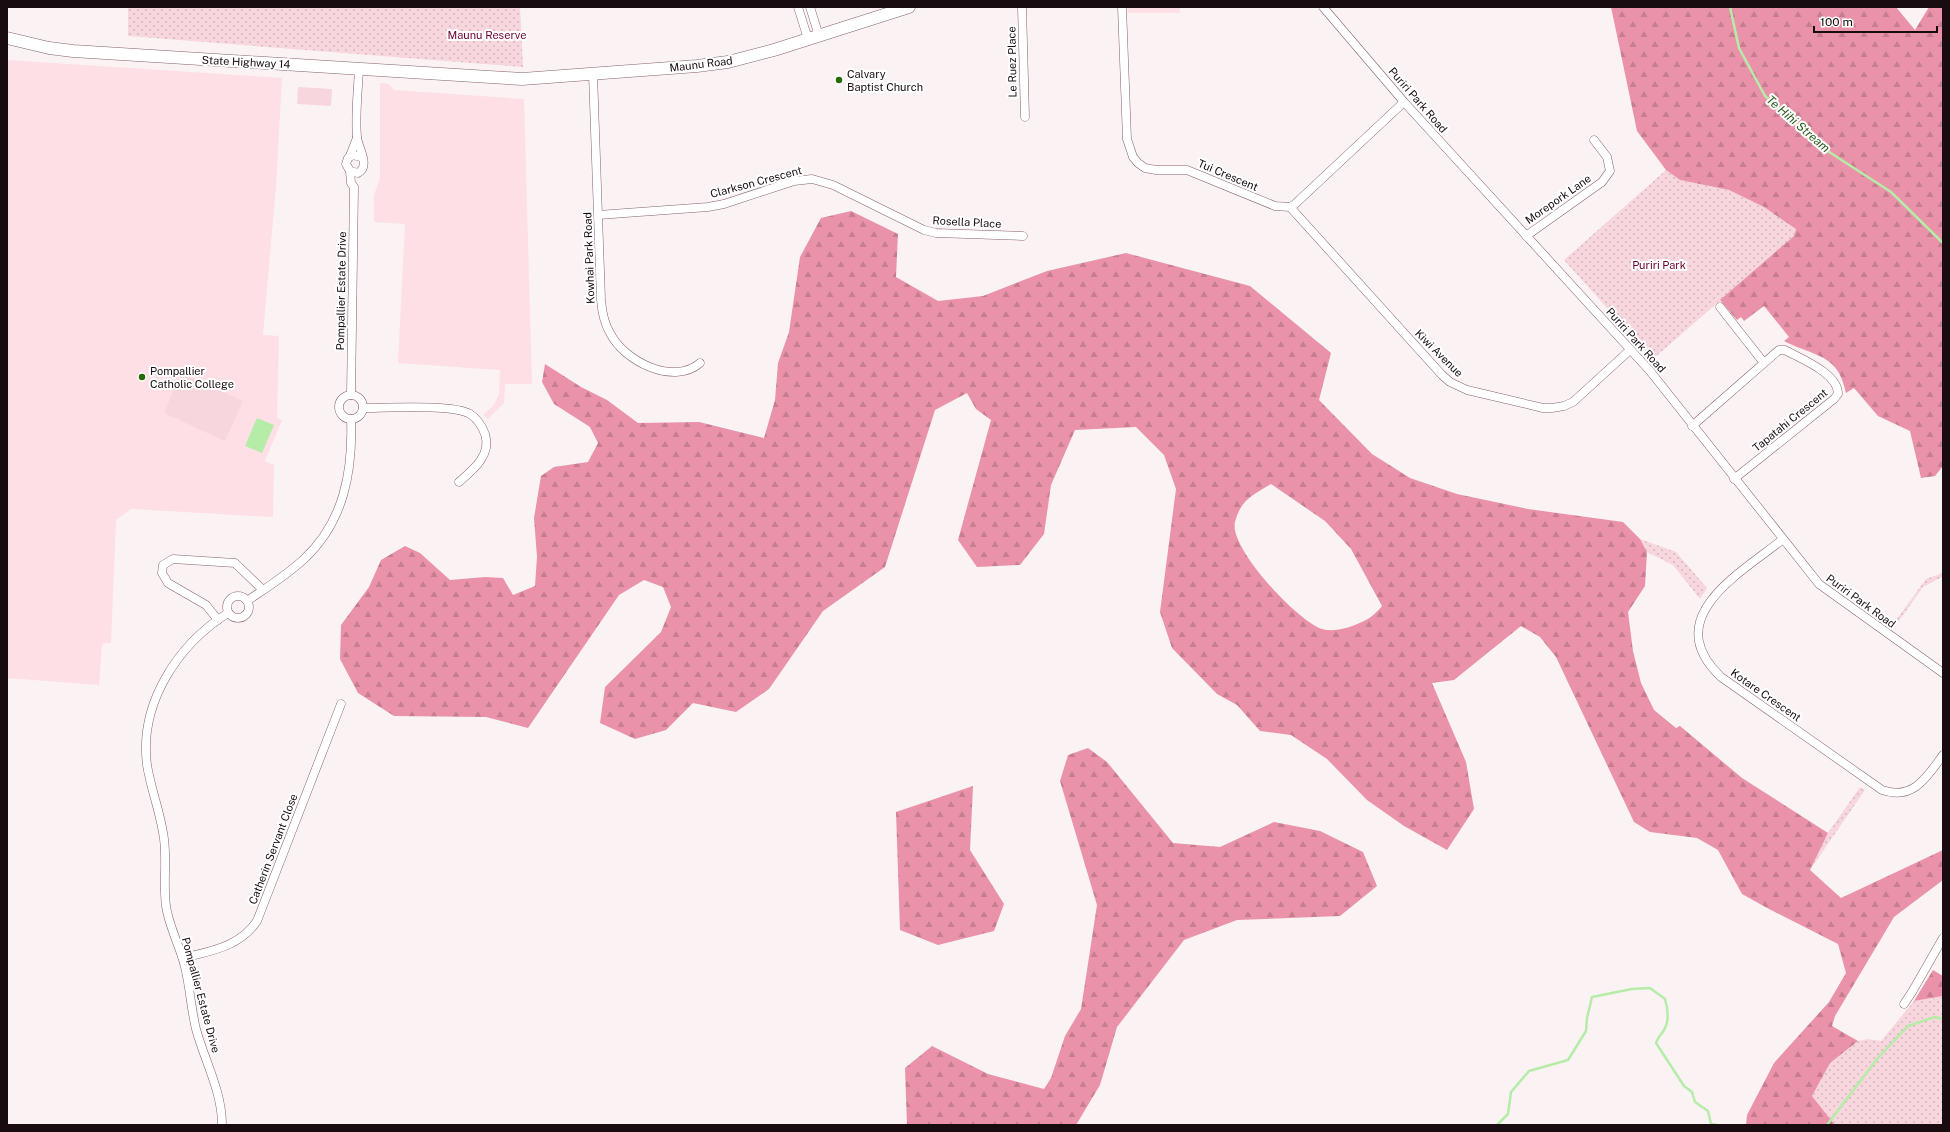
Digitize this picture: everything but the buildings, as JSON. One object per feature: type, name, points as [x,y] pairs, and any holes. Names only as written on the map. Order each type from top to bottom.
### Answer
[{"type":"main road","name":"Maunu Road","points":[[486,77],[522,79],[697,66],[728,62],[819,36],[909,7]]},
{"type":"main road","name":"State Highway 14","points":[[7,38],[49,48],[73,51],[486,77]]},
{"type":"street","points":[[798,7],[808,39]]},
{"type":"street","points":[[810,7],[819,36]]},
{"type":"street","name":"Le Ruez Place","points":[[1022,7],[1024,117]]},
{"type":"street","name":"Tui Crescent","points":[[1122,7],[1127,139],[1133,157],[1138,163],[1146,168],[1156,170],[1187,170],[1275,206],[1290,206]]},
{"type":"street","name":"Puriri Park Road","points":[[1323,7],[1404,102],[1650,371],[1782,540],[1819,584],[1943,673]]},
{"type":"street","points":[[357,138],[346,164],[350,171],[356,173],[361,172],[365,164],[361,157],[357,138],[359,69]]},
{"type":"street","name":"Kowhai Park Road","points":[[593,74],[602,312],[610,334],[626,354],[648,366],[661,370],[685,372],[694,369],[700,364]]},
{"type":"street","points":[[1290,206],[1299,200],[1404,102]]},
{"type":"street","name":"Morepork Lane","points":[[1526,236],[1602,182],[1610,171],[1607,157],[1594,140]]},
{"type":"street","points":[[350,156],[356,155],[361,157]]},
{"type":"street","name":"Pompallier Estate Drive","points":[[350,171],[351,183],[354,187],[351,395]]},
{"type":"street","name":"Pompallier Estate Drive","points":[[354,187],[358,182],[361,172]]},
{"type":"street","name":"Clarkson Crescent","points":[[598,215],[708,207],[724,204],[794,181],[812,179],[828,183],[910,224]]},
{"type":"street","name":"Kiwi Avenue","points":[[1290,206],[1442,375],[1458,386],[1543,408],[1564,406],[1582,394],[1630,350]]},
{"type":"street","name":"Rosella Place","points":[[910,224],[936,233],[1024,236]]},
{"type":"street","points":[[1720,307],[1764,363]]},
{"type":"street","name":"Tapatahi Crescent","points":[[1692,426],[1779,350],[1785,350],[1822,370],[1835,382],[1838,394],[1834,400],[1734,479]]},
{"type":"street","points":[[351,395],[358,398],[363,408],[360,415],[351,419],[344,416],[340,409],[344,398],[351,395]]},
{"type":"street","points":[[363,408],[451,408],[470,414],[477,419],[482,428],[486,445],[481,462],[459,482]]},
{"type":"street","points":[[247,601],[295,567],[312,551],[327,532],[338,512],[348,478],[351,419]]},
{"type":"street","name":"Kotare Crescent","points":[[1782,540],[1716,592],[1704,608],[1700,618],[1699,639],[1706,660],[1721,677],[1882,790],[1897,794],[1911,790],[1927,778],[1943,755]]},
{"type":"street","points":[[218,620],[206,605],[168,583],[162,573],[163,565],[172,559],[236,563],[263,590]]},
{"type":"street","points":[[241,596],[247,601],[249,607],[245,616],[236,619],[228,613],[226,606],[231,598],[241,596]]},
{"type":"street","name":"Pompallier Estate Drive","points":[[222,1125],[220,1101],[197,1031],[182,958],[166,905],[166,850],[162,826],[147,767],[147,728],[161,684],[176,662],[189,645],[228,613]]},
{"type":"street","name":"Catherin Servant Close","points":[[182,958],[228,946],[238,941],[251,930],[257,921],[341,704]]},
{"type":"street","points":[[1904,1004],[1943,938]]},
{"type":"shaded area","points":[[1128,7],[1180,7],[1180,13],[1128,13]]},
{"type":"shaded area","name":"Pompallier Catholic College","points":[[7,60],[282,78],[276,186],[263,335],[279,336],[277,418],[282,420],[265,461],[274,465],[273,517],[131,509],[116,520],[111,643],[105,643],[102,645],[99,685],[7,678]]},
{"type":"shaded area","points":[[380,83],[389,84],[394,90],[524,99],[532,384],[505,384],[504,403],[488,419],[483,415],[493,406],[499,394],[500,370],[398,363],[405,224],[374,222],[374,195],[380,178]]},
{"type":"shaded area","points":[[257,418],[274,425],[262,453],[245,446]]},
{"type":"green space","name":"Maunu Reserve","points":[[128,7],[520,7],[523,67],[128,36]]},
{"type":"green space","points":[[1611,7],[1896,7],[1915,30],[1929,7],[1943,7],[1943,466],[1935,476],[1921,478],[1910,431],[1878,416],[1854,388],[1846,393],[1837,370],[1824,358],[1784,341],[1789,337],[1764,306],[1744,321],[1741,317],[1737,320],[1720,300],[1794,236],[1796,229],[1764,207],[1729,190],[1680,180],[1666,170],[1637,131]]},
{"type":"green space","points":[[298,87],[332,89],[331,106],[297,104]]},
{"type":"green space","name":"Puriri Park","points":[[1666,170],[1680,180],[1729,190],[1764,207],[1796,228],[1794,236],[1653,359],[1564,260]]},
{"type":"green space","points":[[851,211],[898,234],[896,277],[938,301],[983,296],[1047,271],[1126,253],[1250,286],[1331,353],[1319,400],[1372,454],[1410,478],[1457,494],[1528,509],[1623,522],[1640,539],[1647,552],[1645,586],[1628,612],[1633,651],[1641,683],[1654,710],[1676,728],[1680,726],[1742,778],[1828,833],[1810,870],[1841,898],[1943,850],[1943,880],[1894,917],[1835,1016],[1832,1026],[1858,1041],[1830,1063],[1812,1096],[1835,1125],[1746,1125],[1747,1115],[1774,1063],[1829,1002],[1846,973],[1838,944],[1742,894],[1718,850],[1697,838],[1650,832],[1634,822],[1556,657],[1540,637],[1521,626],[1454,680],[1432,683],[1466,762],[1474,809],[1447,850],[1404,826],[1367,800],[1327,759],[1291,735],[1260,731],[1237,705],[1217,694],[1172,648],[1160,612],[1176,489],[1164,455],[1136,427],[1075,430],[1051,485],[1044,534],[1020,565],[977,567],[958,540],[991,420],[976,409],[967,393],[935,410],[885,567],[823,611],[769,689],[736,712],[693,703],[666,730],[635,739],[600,723],[605,687],[661,632],[671,607],[663,587],[644,580],[619,595],[528,728],[486,717],[394,716],[358,693],[340,659],[341,625],[369,587],[381,560],[405,546],[420,553],[450,580],[485,577],[503,578],[513,595],[535,586],[537,557],[534,518],[541,476],[554,467],[588,462],[598,443],[590,427],[554,404],[542,382],[545,364],[581,387],[607,400],[638,423],[699,422],[764,438],[775,400],[778,363],[789,332],[800,257],[821,218]],"holes":[[[1271,484],[1325,521],[1351,549],[1382,606],[1373,616],[1368,619],[1351,627],[1333,630],[1322,629],[1311,623],[1297,613],[1282,599],[1253,565],[1242,548],[1236,533],[1235,522],[1241,508],[1248,498]]]},
{"type":"green space","points":[[181,373],[243,401],[225,441],[164,413]]},
{"type":"green space","points":[[1640,539],[1676,552],[1707,588],[1700,599],[1673,565],[1647,552]]},
{"type":"green space","points":[[1943,573],[1942,577],[1923,587],[1896,625],[1894,623],[1926,579]]},
{"type":"green space","points":[[1088,748],[1107,762],[1173,843],[1220,847],[1274,822],[1320,831],[1363,852],[1377,886],[1340,916],[1237,920],[1184,940],[1117,1027],[1100,1085],[1076,1125],[907,1125],[905,1068],[932,1046],[988,1074],[1044,1089],[1051,1078],[1065,1036],[1081,1009],[1097,905],[1060,781],[1068,755]]},
{"type":"green space","points":[[973,786],[970,850],[1004,904],[994,931],[938,945],[900,930],[896,812]]},
{"type":"green space","points":[[1860,787],[1865,790],[1810,870],[1828,833]]},
{"type":"green space","points":[[1933,970],[1943,976],[1943,996],[1914,1001]]},
{"type":"green space","points":[[1943,996],[1943,1125],[1835,1125],[1812,1096],[1830,1063],[1858,1041],[1867,1039],[1881,1041],[1914,1001]]},
{"type":"waterway","name":"Te Hihi Stream","points":[[1730,7],[1739,48],[1765,96],[1823,148],[1891,192],[1943,243]]},
{"type":"waterway","points":[[1497,1125],[1508,1114],[1511,1092],[1529,1071],[1568,1060],[1586,1031],[1587,1018],[1592,997],[1632,989],[1650,988],[1665,999],[1668,1011],[1666,1026],[1656,1043],[1684,1086],[1692,1092],[1695,1102],[1708,1111],[1711,1124],[1717,1125]]},
{"type":"waterway","points":[[1827,1125],[1877,1059],[1908,1026],[1935,1017],[1943,1019]]},
{"type":"place","name":"Calvary Baptist Church","points":[[839,80]]},
{"type":"place","name":"Pompallier Catholic College","points":[[142,377]]}]
